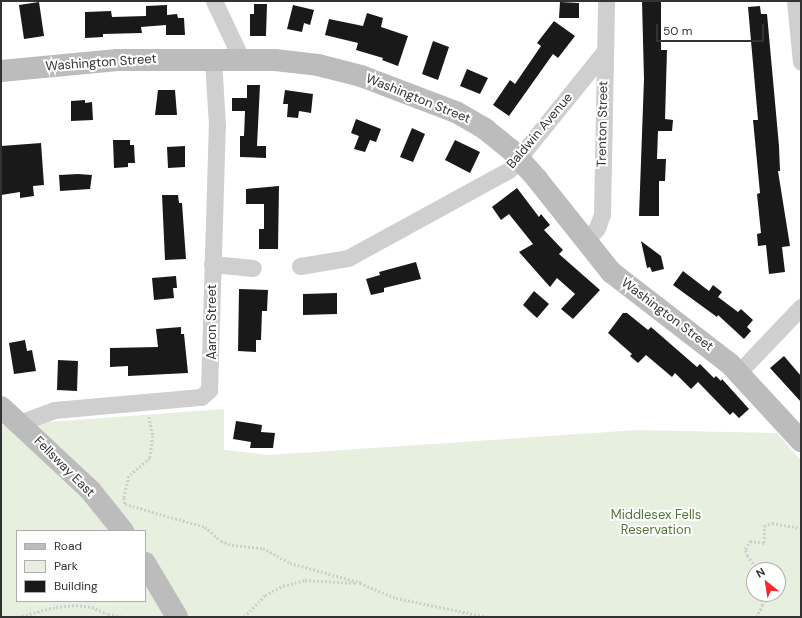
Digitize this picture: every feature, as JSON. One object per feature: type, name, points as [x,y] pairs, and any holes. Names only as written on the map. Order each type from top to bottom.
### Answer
[{"type":"main road","name":"Washington Street","points":[[1,72],[117,60],[241,58],[318,65],[361,76],[412,94],[470,119],[495,136],[520,159],[586,242],[624,284],[716,351],[740,372],[801,440]]},
{"type":"main road","name":"Fellsway East","points":[[1,407],[90,490],[122,530]]},
{"type":"main road","points":[[146,565],[177,617]]},
{"type":"street","points":[[214,1],[241,58]]},
{"type":"street","name":"Trenton Street","points":[[586,242],[597,228],[602,214],[606,1]]},
{"type":"street","points":[[795,1],[801,62]]},
{"type":"street","name":"Baldwin Avenue","points":[[300,266],[348,258],[422,219],[509,170],[520,159],[605,51]]},
{"type":"street","name":"Aaron Street","points":[[19,423],[54,410],[201,397],[210,389],[212,264],[217,126],[213,58]]},
{"type":"street","points":[[212,264],[253,268]]},
{"type":"street","points":[[740,372],[801,307]]},
{"type":"path","points":[[148,401],[153,436],[150,458],[129,476],[124,498],[125,504],[205,527],[221,541],[232,545],[264,548],[290,563],[362,583],[396,598],[488,617]]},
{"type":"path","points":[[752,562],[747,556],[745,549],[750,541],[764,543],[764,526],[772,523],[801,528]]},
{"type":"path","points":[[244,617],[265,595],[283,586],[305,580],[362,583]]},
{"type":"path","points":[[756,617],[762,606],[762,602]]},
{"type":"path","points":[[18,617],[56,607],[76,605],[92,607],[108,614],[123,617]]},
{"type":"green space","name":"Middlesex Fells Reservation","points":[[224,409],[224,450],[269,455],[638,430],[777,433],[801,460],[801,617],[1,617],[1,418],[8,425]]},
{"type":"building","points":[[642,1],[661,1],[661,50],[667,50],[665,119],[673,120],[672,131],[658,131],[657,159],[666,159],[665,181],[659,181],[659,216],[639,216],[644,79]]},
{"type":"building","points":[[39,2],[44,36],[24,39],[19,5]]},
{"type":"building","points":[[560,2],[579,3],[579,18],[559,18]]},
{"type":"building","points":[[254,4],[267,4],[266,36],[250,36],[250,14],[254,14]]},
{"type":"building","points":[[167,5],[167,15],[177,14],[178,18],[184,18],[185,35],[166,35],[166,25],[141,27],[142,33],[103,34],[103,37],[85,38],[85,12],[111,11],[112,17],[146,16],[146,6]]},
{"type":"building","points":[[293,5],[314,10],[310,25],[304,23],[302,32],[287,29]]},
{"type":"building","points":[[760,6],[761,14],[767,14],[779,146],[780,171],[778,171],[790,246],[782,247],[785,272],[769,274],[766,245],[758,246],[757,234],[761,233],[757,194],[760,193],[753,120],[758,120],[748,7]]},
{"type":"building","points":[[367,13],[383,18],[381,27],[408,36],[398,66],[382,60],[383,58],[356,50],[358,43],[325,35],[329,19],[363,26]]},
{"type":"building","points":[[554,21],[575,36],[558,58],[553,54],[509,116],[493,105],[510,80],[515,84],[541,46],[537,43]]},
{"type":"building","points":[[433,41],[449,47],[438,80],[422,74]]},
{"type":"building","points":[[467,69],[488,78],[480,94],[460,86]]},
{"type":"building","points":[[247,85],[260,85],[257,146],[266,146],[266,158],[240,157],[240,136],[244,136],[245,111],[232,111],[232,98],[247,98]]},
{"type":"building","points":[[158,90],[175,90],[177,115],[155,115]]},
{"type":"building","points":[[285,90],[313,94],[311,113],[299,111],[298,118],[287,117],[288,104],[283,104]]},
{"type":"building","points":[[85,100],[85,103],[92,102],[93,120],[71,121],[71,101]]},
{"type":"building","points":[[356,119],[381,129],[376,142],[370,140],[365,152],[354,149],[359,136],[351,133]]},
{"type":"building","points":[[412,128],[425,134],[413,162],[400,157]]},
{"type":"building","points":[[113,140],[130,140],[130,145],[134,145],[135,163],[128,163],[128,167],[114,168]]},
{"type":"building","points":[[455,140],[480,152],[470,173],[445,160]]},
{"type":"building","points":[[41,143],[44,185],[33,186],[34,196],[20,198],[20,192],[1,195],[1,146]]},
{"type":"building","points":[[185,146],[185,167],[168,168],[167,147]]},
{"type":"building","points":[[59,175],[92,175],[90,189],[60,191]]},
{"type":"building","points":[[279,186],[278,249],[259,249],[259,229],[264,229],[264,204],[246,204],[246,189]]},
{"type":"building","points":[[517,188],[539,217],[541,214],[550,225],[544,230],[563,250],[559,254],[600,290],[573,319],[561,309],[575,294],[557,278],[550,287],[519,252],[533,244],[509,214],[501,220],[492,207]]},
{"type":"building","points":[[162,195],[178,195],[179,203],[182,203],[186,259],[165,260]]},
{"type":"building","points":[[641,241],[661,256],[664,269],[652,272],[650,267],[647,268]]},
{"type":"building","points":[[416,262],[421,279],[384,288],[384,292],[371,295],[366,279],[380,275],[379,272]]},
{"type":"building","points":[[683,271],[709,291],[713,285],[722,292],[718,297],[738,312],[741,309],[753,320],[747,327],[751,331],[744,339],[718,315],[717,317],[673,285]]},
{"type":"building","points":[[176,276],[177,288],[173,288],[174,298],[154,300],[152,278]]},
{"type":"building","points":[[239,289],[268,290],[267,311],[262,311],[261,340],[256,340],[256,352],[238,351]]},
{"type":"building","points":[[534,291],[549,304],[537,318],[523,305]]},
{"type":"building","points":[[337,293],[337,314],[303,315],[303,294]]},
{"type":"building","points":[[623,313],[627,313],[648,330],[651,327],[697,367],[700,364],[714,378],[716,376],[721,381],[722,379],[749,409],[739,418],[733,412],[730,415],[698,382],[691,389],[675,373],[672,377],[646,355],[638,363],[630,356],[632,354],[608,333]]},
{"type":"building","points":[[181,327],[181,334],[184,334],[188,373],[128,376],[128,366],[110,367],[110,348],[158,347],[156,329]]},
{"type":"building","points":[[25,340],[27,351],[32,350],[36,371],[14,374],[9,343]]},
{"type":"building","points":[[784,356],[801,376],[801,402],[770,368]]},
{"type":"building","points":[[58,360],[78,361],[77,391],[57,390]]},
{"type":"building","points":[[236,421],[262,425],[261,432],[275,433],[273,448],[250,448],[251,442],[233,439]]}]
